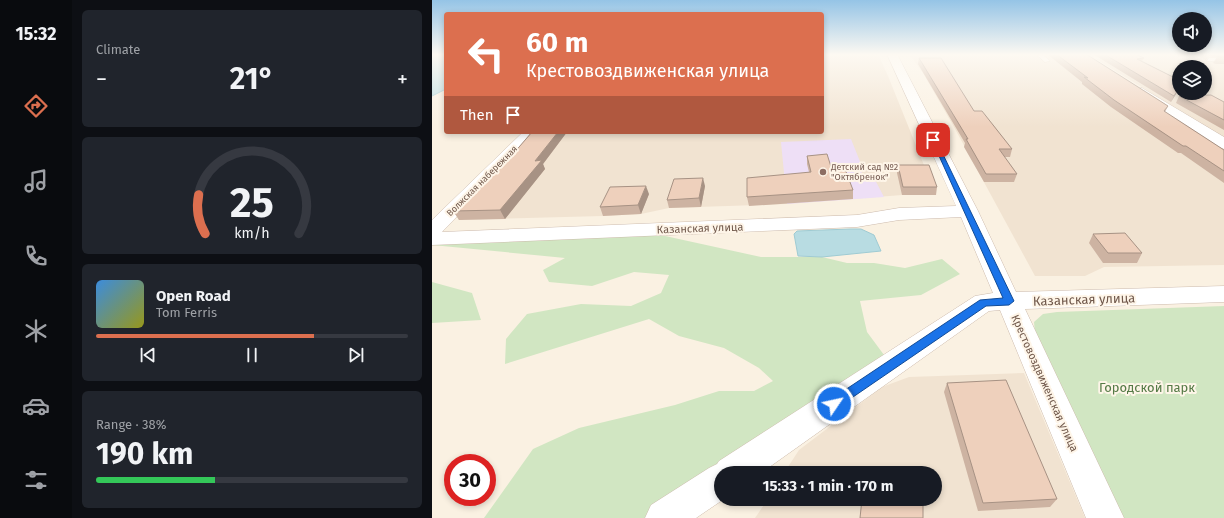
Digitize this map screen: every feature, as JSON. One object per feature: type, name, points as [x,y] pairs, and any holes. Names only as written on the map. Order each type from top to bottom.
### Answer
[{"type":"street","name":"Крестовоздвиженская улица","points":[[904,78],[968,211],[1105,518]]},
{"type":"street","points":[[1129,84],[1224,144]]},
{"type":"street","name":"Волжская набережная","points":[[432,231],[530,134]]},
{"type":"street","name":"Казанская улица","points":[[432,239],[857,222],[899,214],[968,211]]},
{"type":"street","name":"Казанская улица","points":[[741,466],[984,302],[1224,294]]},
{"type":"street","points":[[664,518],[714,485]]},
{"type":"shaded area","points":[[824,78],[889,78],[936,195],[902,195],[787,204],[669,208],[641,214],[603,216],[458,220],[540,134],[824,134]]},
{"type":"shaded area","points":[[926,78],[1101,78],[1224,162],[1224,265],[1104,267],[1085,276],[1035,276]]},
{"type":"shaded area","points":[[1127,78],[1172,78],[1172,100],[1212,100],[1212,78],[1224,78],[1224,138]]},
{"type":"shaded area","name":"Детский сад №2 \"Октябренок\"","points":[[851,139],[863,169],[861,174],[873,176],[884,197],[787,204],[781,142]]},
{"type":"shaded area","points":[[1024,373],[1085,518],[755,518],[763,506],[942,506],[942,466],[789,466],[799,450],[882,387],[909,377]]},
{"type":"green space","points":[[656,234],[761,257],[822,257],[847,263],[874,263],[905,268],[942,259],[960,274],[921,295],[860,301],[867,332],[887,359],[729,466],[714,466],[714,476],[652,518],[484,518],[493,506],[496,506],[496,501],[533,449],[579,428],[675,405],[719,391],[754,391],[773,381],[759,368],[724,348],[679,336],[649,319],[505,364],[506,339],[527,314],[581,304],[631,306],[661,293],[669,275],[634,272],[592,286],[549,282],[543,270],[565,258],[432,245],[432,243]]},
{"type":"green space","points":[[432,282],[472,293],[481,320],[432,323]]},
{"type":"green space","name":"Городской парк","points":[[1224,306],[1224,518],[1123,518],[1035,333],[1034,322],[1043,314],[1057,312]]},
{"type":"water","points":[[432,78],[444,78],[444,90],[432,96]]},
{"type":"water","points":[[861,229],[874,235],[881,251],[822,257],[798,256],[794,234],[797,231]]},
{"type":"building","points":[[931,78],[954,78],[974,111],[982,111],[1012,149],[999,149],[1017,174],[986,174],[966,139],[968,139]]},
{"type":"building","points":[[1086,78],[1124,78],[1168,106],[1164,111],[1224,150],[1224,171],[1186,146],[1183,146],[1114,100]]},
{"type":"building","points":[[1144,78],[1172,78],[1172,95]]},
{"type":"building","points":[[1212,96],[1224,102],[1224,120],[1186,100],[1212,100]]},
{"type":"building","points":[[530,134],[556,134],[535,161],[542,160],[500,210],[453,211],[503,161],[507,161]]},
{"type":"building","points":[[827,154],[832,170],[845,169],[853,190],[747,197],[747,178],[811,172],[807,156]]},
{"type":"building","points":[[898,165],[929,165],[937,187],[903,187]]},
{"type":"building","points":[[703,178],[699,198],[667,200],[674,179]]},
{"type":"building","points":[[646,186],[638,205],[600,207],[610,187]]},
{"type":"building","points":[[1125,233],[1142,253],[1108,253],[1093,234]]},
{"type":"building","points":[[1006,380],[1057,499],[983,503],[947,383]]},
{"type":"building","points":[[861,506],[923,506],[923,518],[860,518]]},
{"type":"place","name":"Детский сад №2 \"Октябренок\"","points":[[823,172]]},
{"type":"route","points":[[834,404],[984,302],[1009,301],[968,211],[933,140]]}]
